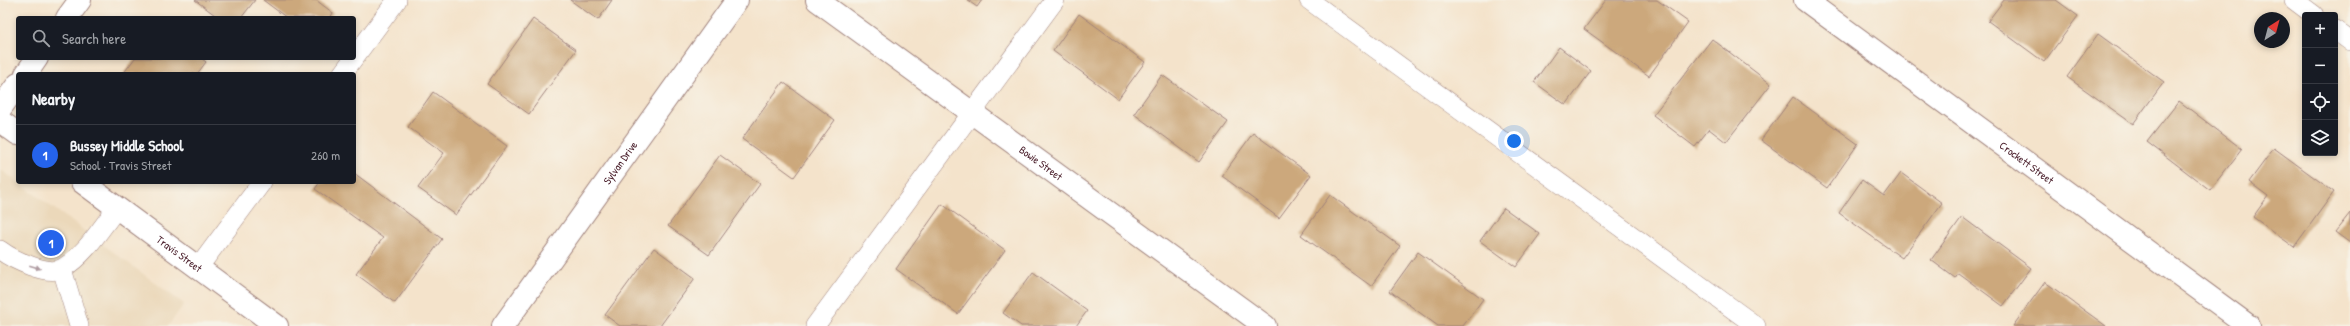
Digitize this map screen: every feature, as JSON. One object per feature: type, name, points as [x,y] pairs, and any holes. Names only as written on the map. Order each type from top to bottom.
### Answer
[{"type":"street","points":[[68,16],[80,0]]},
{"type":"street","name":"Sylvan Drive","points":[[503,326],[737,0]]},
{"type":"street","name":"Bowie Street","points":[[817,0],[1265,326]]},
{"type":"street","name":"Crockett Street","points":[[1805,0],[2249,326]]},
{"type":"street","points":[[28,72],[36,60]]},
{"type":"street","points":[[0,109],[16,87]]},
{"type":"street","points":[[0,121],[16,133]]},
{"type":"street","name":"Travis Street","points":[[85,184],[277,326]]},
{"type":"lane","points":[[356,55],[397,0]]},
{"type":"lane","points":[[815,326],[1055,0]]},
{"type":"lane","points":[[1309,0],[1756,326]]},
{"type":"lane","points":[[2294,0],[2310,12]]},
{"type":"lane","points":[[2338,32],[2350,41]]},
{"type":"lane","points":[[343,72],[352,60]]},
{"type":"lane","points":[[198,268],[261,184]]},
{"type":"lane","points":[[0,250],[32,267],[49,271],[62,269],[78,257],[117,208]]},
{"type":"lane","points":[[62,269],[79,326]]},
{"type":"shaded area","points":[[0,169],[16,181],[16,184],[20,184],[184,304],[168,326],[0,326]]},
{"type":"building","points":[[195,0],[255,0],[243,16],[216,16]]},
{"type":"building","points":[[263,0],[316,0],[333,13],[331,16],[284,16]]},
{"type":"building","points":[[570,0],[612,0],[598,20]]},
{"type":"building","points":[[967,0],[982,0],[977,7]]},
{"type":"building","points":[[1606,0],[1657,0],[1688,22],[1649,76],[1584,29]]},
{"type":"building","points":[[2004,0],[2056,0],[2078,16],[2044,62],[1988,21]]},
{"type":"building","points":[[1079,14],[1145,62],[1118,99],[1053,51]]},
{"type":"building","points":[[533,19],[576,50],[529,114],[487,84]]},
{"type":"building","points":[[2098,34],[2164,82],[2133,124],[2067,77]]},
{"type":"building","points":[[1712,39],[1771,84],[1726,142],[1709,129],[1695,147],[1653,115]]},
{"type":"building","points":[[1559,47],[1591,71],[1566,105],[1534,82]]},
{"type":"building","points":[[134,60],[204,60],[206,62],[198,72],[124,72]]},
{"type":"building","points":[[1162,75],[1228,122],[1199,162],[1134,114]]},
{"type":"building","points":[[783,82],[835,120],[794,177],[742,139]]},
{"type":"building","points":[[433,92],[507,146],[456,215],[418,188],[444,153],[408,127]]},
{"type":"building","points":[[1793,97],[1858,144],[1827,188],[1761,140]]},
{"type":"building","points":[[2179,101],[2242,149],[2210,190],[2147,142]]},
{"type":"building","points":[[1253,133],[1311,175],[1279,218],[1222,176]]},
{"type":"building","points":[[2274,148],[2334,192],[2294,247],[2253,217],[2268,196],[2249,182]]},
{"type":"building","points":[[720,155],[760,184],[709,255],[668,226]]},
{"type":"building","points":[[1901,173],[1942,203],[1902,258],[1839,213],[1862,180],[1884,196]]},
{"type":"building","points":[[356,174],[442,239],[395,303],[356,274],[383,238],[315,189],[319,184],[356,184]]},
{"type":"building","points":[[1330,195],[1400,246],[1371,286],[1301,235]]},
{"type":"building","points":[[942,204],[1005,250],[958,314],[896,269]]},
{"type":"building","points":[[1504,208],[1540,234],[1516,267],[1480,241]]},
{"type":"building","points":[[2350,213],[2350,243],[2335,232]]},
{"type":"building","points":[[1962,217],[2031,268],[2003,306],[1958,273],[1955,278],[1931,260]]},
{"type":"building","points":[[654,248],[695,278],[660,326],[620,326],[605,315]]},
{"type":"building","points":[[1418,252],[1483,299],[1463,326],[1438,326],[1390,291]]},
{"type":"building","points":[[1033,272],[1087,311],[1076,326],[1021,326],[1003,313]]},
{"type":"building","points":[[2045,282],[2106,326],[2013,326]]},
{"type":"place","name":"Bussey Middle School","points":[[51,243]]}]
